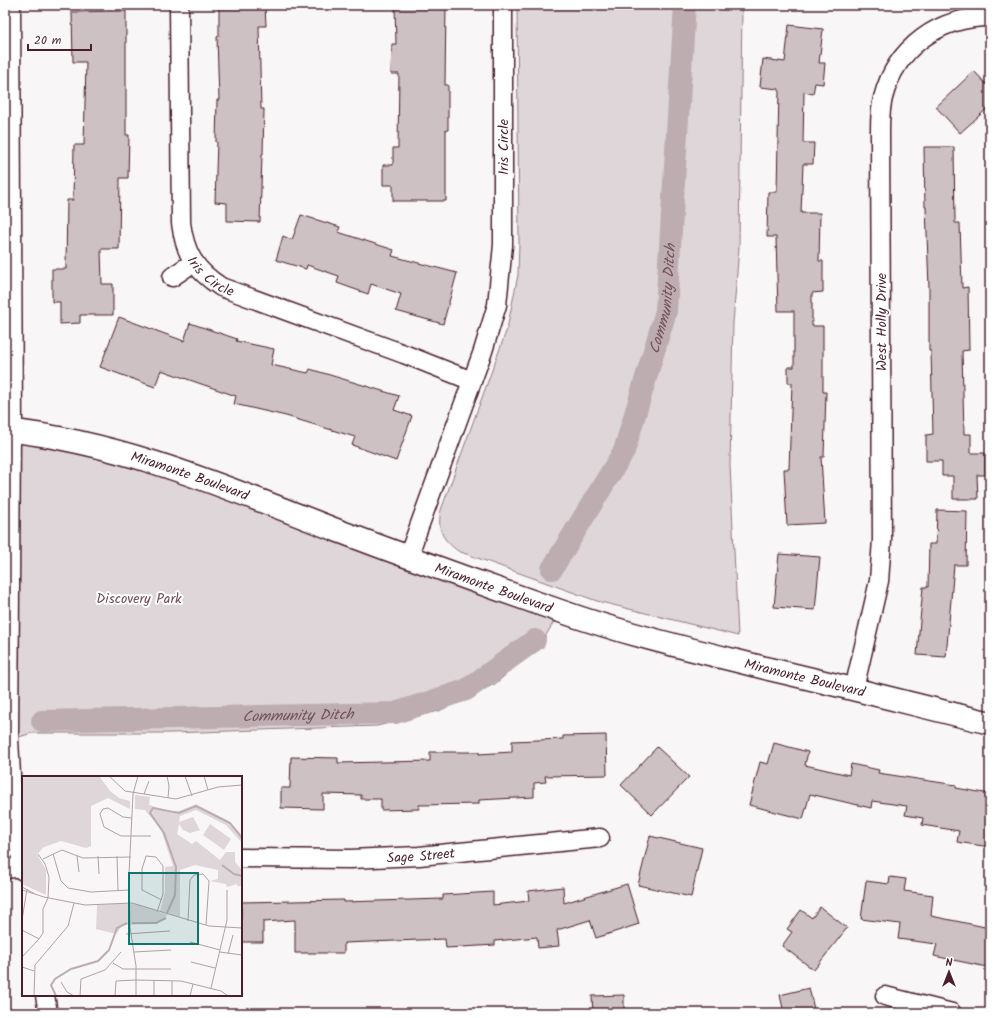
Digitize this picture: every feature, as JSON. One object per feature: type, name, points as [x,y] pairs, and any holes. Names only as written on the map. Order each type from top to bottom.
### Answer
[{"type":"street","points":[[9,5],[7,238],[9,740],[18,868]]},
{"type":"street","name":"Iris Circle","points":[[179,5],[181,223],[183,240],[188,253],[200,270],[210,280],[221,287],[404,354],[472,381]]},
{"type":"street","name":"Iris Circle","points":[[408,557],[483,351],[497,305],[503,245],[503,5]]},
{"type":"street","name":"West Holly Drive","points":[[854,689],[879,581],[882,540],[880,132],[883,98],[890,78],[903,57],[920,39],[943,26],[966,19],[990,17]]},
{"type":"street","points":[[172,277],[194,262]]},
{"type":"street","name":"Miramonte Boulevard","points":[[8,430],[44,435],[115,451],[176,469],[408,557],[560,611],[652,640],[990,723]]},
{"type":"street","name":"Sage Street","points":[[242,858],[350,858],[420,856],[600,838]]},
{"type":"street","points":[[44,996],[48,1013]]},
{"type":"street","points":[[885,996],[952,1013]]},
{"type":"green space","points":[[517,5],[742,5],[739,247],[733,323],[730,465],[738,636],[597,601],[458,551],[448,542],[440,529],[441,510],[507,329],[518,275]]},
{"type":"green space","name":"Discovery Park","points":[[5,430],[45,435],[560,611],[541,644],[495,684],[439,711],[377,726],[170,733],[32,733],[9,740]]},
{"type":"building","points":[[219,5],[265,5],[266,26],[259,26],[261,109],[264,109],[260,222],[227,221],[227,203],[215,202],[217,100],[219,100],[217,37],[219,36]]},
{"type":"building","points":[[395,5],[446,5],[445,85],[448,85],[448,130],[446,130],[446,201],[393,201],[393,185],[383,185],[383,165],[393,165],[393,148],[398,148],[399,74],[391,74],[392,44],[396,44]]},
{"type":"building","points":[[126,11],[126,135],[129,135],[128,178],[120,178],[119,249],[101,249],[102,284],[113,284],[113,315],[80,315],[80,323],[60,324],[60,302],[52,302],[52,269],[66,269],[67,200],[73,200],[74,145],[84,145],[86,62],[73,62],[72,12]]},
{"type":"building","points":[[789,25],[823,29],[819,63],[825,63],[823,84],[815,83],[813,94],[804,92],[803,143],[814,143],[813,164],[803,164],[801,213],[820,213],[819,261],[823,261],[823,292],[812,293],[812,326],[823,326],[823,392],[826,392],[824,457],[821,457],[825,523],[787,525],[784,469],[789,469],[792,383],[788,383],[788,367],[794,367],[794,311],[778,311],[776,237],[767,237],[768,192],[777,192],[779,89],[760,87],[763,59],[785,62]]},
{"type":"building","points":[[974,71],[990,88],[990,106],[960,133],[936,107]]},
{"type":"building","points":[[924,147],[954,147],[955,223],[960,223],[962,288],[968,287],[969,350],[962,351],[964,434],[971,434],[971,453],[985,453],[985,475],[977,475],[978,499],[953,499],[953,476],[942,476],[942,461],[926,461],[926,435],[933,434],[931,351],[929,351],[929,288]]},
{"type":"building","points":[[301,215],[340,227],[338,232],[394,250],[392,256],[457,273],[443,324],[396,311],[401,294],[371,284],[368,294],[337,283],[339,276],[307,265],[306,269],[276,260],[283,236],[292,240]]},
{"type":"building","points":[[119,317],[184,341],[190,323],[237,339],[236,341],[274,349],[271,365],[308,373],[310,369],[399,396],[394,410],[412,416],[396,461],[352,445],[355,437],[286,416],[234,404],[236,396],[161,370],[155,387],[100,367]]},
{"type":"building","points":[[937,510],[967,511],[966,565],[954,565],[946,657],[917,655],[923,587],[928,587],[929,544],[936,544]]},
{"type":"building","points":[[779,554],[820,557],[815,610],[774,607]]},
{"type":"building","points":[[606,735],[607,775],[545,776],[546,782],[534,783],[534,797],[479,800],[479,804],[419,805],[419,809],[381,810],[381,799],[361,799],[361,795],[323,794],[323,809],[281,808],[281,788],[290,788],[291,757],[338,758],[338,763],[430,761],[430,752],[479,752],[479,754],[512,752],[512,741],[563,739],[563,736]]},
{"type":"building","points":[[774,743],[808,752],[805,765],[849,775],[851,764],[879,770],[878,773],[956,785],[956,788],[990,794],[990,847],[957,842],[959,831],[922,825],[923,818],[905,815],[907,806],[872,801],[871,808],[810,794],[803,819],[749,805],[760,762],[768,764]]},
{"type":"building","points":[[657,747],[689,777],[652,815],[621,785]]},
{"type":"building","points":[[650,836],[702,848],[691,897],[638,885]]},
{"type":"building","points":[[890,877],[906,879],[904,891],[933,895],[931,916],[990,928],[990,952],[987,967],[934,956],[937,944],[898,939],[900,924],[861,919],[866,881],[889,884]]},
{"type":"building","points":[[627,884],[639,924],[596,938],[590,920],[557,930],[559,946],[538,948],[537,937],[495,941],[495,945],[446,948],[445,939],[344,943],[344,953],[295,953],[295,920],[263,922],[263,942],[242,942],[242,902],[344,900],[344,902],[443,899],[443,895],[493,892],[493,905],[529,901],[528,891],[563,887],[564,903]]},
{"type":"building","points":[[820,907],[847,928],[814,970],[782,946],[792,932],[787,929],[801,910],[812,918]]},
{"type":"building","points":[[809,988],[815,1013],[784,1013],[780,995]]},
{"type":"building","points":[[624,995],[624,1013],[593,1013],[592,996]]},
{"type":"waterway","name":"Community Ditch","points":[[552,569],[624,451],[666,311],[685,5]]},
{"type":"waterway","name":"Community Ditch","points":[[42,721],[395,713],[466,690],[535,640]]}]
